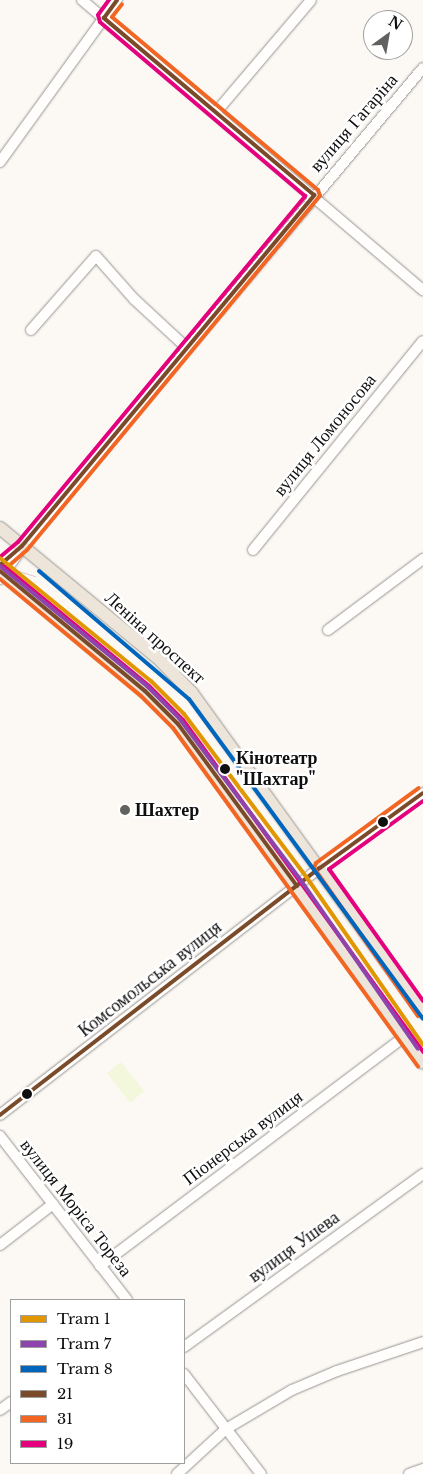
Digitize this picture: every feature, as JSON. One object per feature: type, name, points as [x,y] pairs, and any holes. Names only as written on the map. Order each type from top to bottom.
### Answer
[{"type":"main road","name":"Леніна проспект","points":[[0,528],[178,678],[243,760],[423,1012]]},
{"type":"main road","points":[[3,576],[145,692],[178,724],[297,886],[423,1063]]},
{"type":"street","points":[[82,0],[314,195],[423,290]]},
{"type":"street","points":[[0,162],[117,0]]},
{"type":"street","points":[[216,112],[311,0]]},
{"type":"street","name":"вулиця Гагаріна","points":[[3,576],[22,546],[314,195],[423,68]]},
{"type":"street","points":[[31,330],[96,256],[141,306],[187,348]]},
{"type":"street","name":"вулиця Ломоносова","points":[[253,550],[423,341]]},
{"type":"street","points":[[328,630],[423,559]]},
{"type":"street","name":"Комсомольська вулиця","points":[[0,1115],[320,868],[423,793]]},
{"type":"street","name":"Піонерська вулиця","points":[[100,1266],[404,1037]]},
{"type":"street","name":"вулиця Моріса Тореза","points":[[0,1136],[126,1299]]},
{"type":"street","name":"вулиця Ушева","points":[[185,1346],[423,1174]]},
{"type":"street","points":[[0,1245],[53,1204]]},
{"type":"street","points":[[177,1474],[226,1429],[292,1390],[337,1371],[423,1342]]},
{"type":"street","points":[[185,1375],[260,1474]]},
{"type":"street","points":[[409,1474],[423,1468]]},
{"type":"green space","points":[[121,1062],[144,1091],[130,1103],[107,1073]]},
{"type":"tram line","name":"1","points":[[0,558],[151,681],[184,714],[307,878],[423,1045]]},
{"type":"tram line","name":"7","points":[[0,566],[147,686],[179,718],[302,882],[418,1049]]},
{"type":"tram line","points":[[0,573],[15,570],[35,576]]},
{"type":"tram line","name":"8","points":[[39,571],[189,699],[423,1019]]},
{"type":"transit line","name":"19","points":[[0,557],[18,542],[305,196],[100,22],[98,15],[109,0]]},
{"type":"transit line","name":"21","points":[[0,565],[22,546],[314,195],[104,18],[117,0]]},
{"type":"transit line","name":"31","points":[[4,570],[27,550],[320,196],[318,190],[112,17],[122,4]]},
{"type":"transit line","name":"19","points":[[4,566],[149,686],[183,720],[423,1052]]},
{"type":"transit line","name":"21","points":[[0,571],[145,691],[178,724],[297,886]]},
{"type":"transit line","name":"31","points":[[0,579],[141,696],[173,728],[418,1067]]},
{"type":"transit line","name":"31","points":[[418,1016],[314,868],[316,863],[419,788]]},
{"type":"transit line","name":"21","points":[[0,1115],[320,868],[423,793]]},
{"type":"transit line","name":"19","points":[[423,801],[329,869],[423,1001]]},
{"type":"place","name":"Кінотеатр \"Шахтар\"","points":[[225,769]]},
{"type":"place","name":"Шахтер","points":[[125,810]]}]
